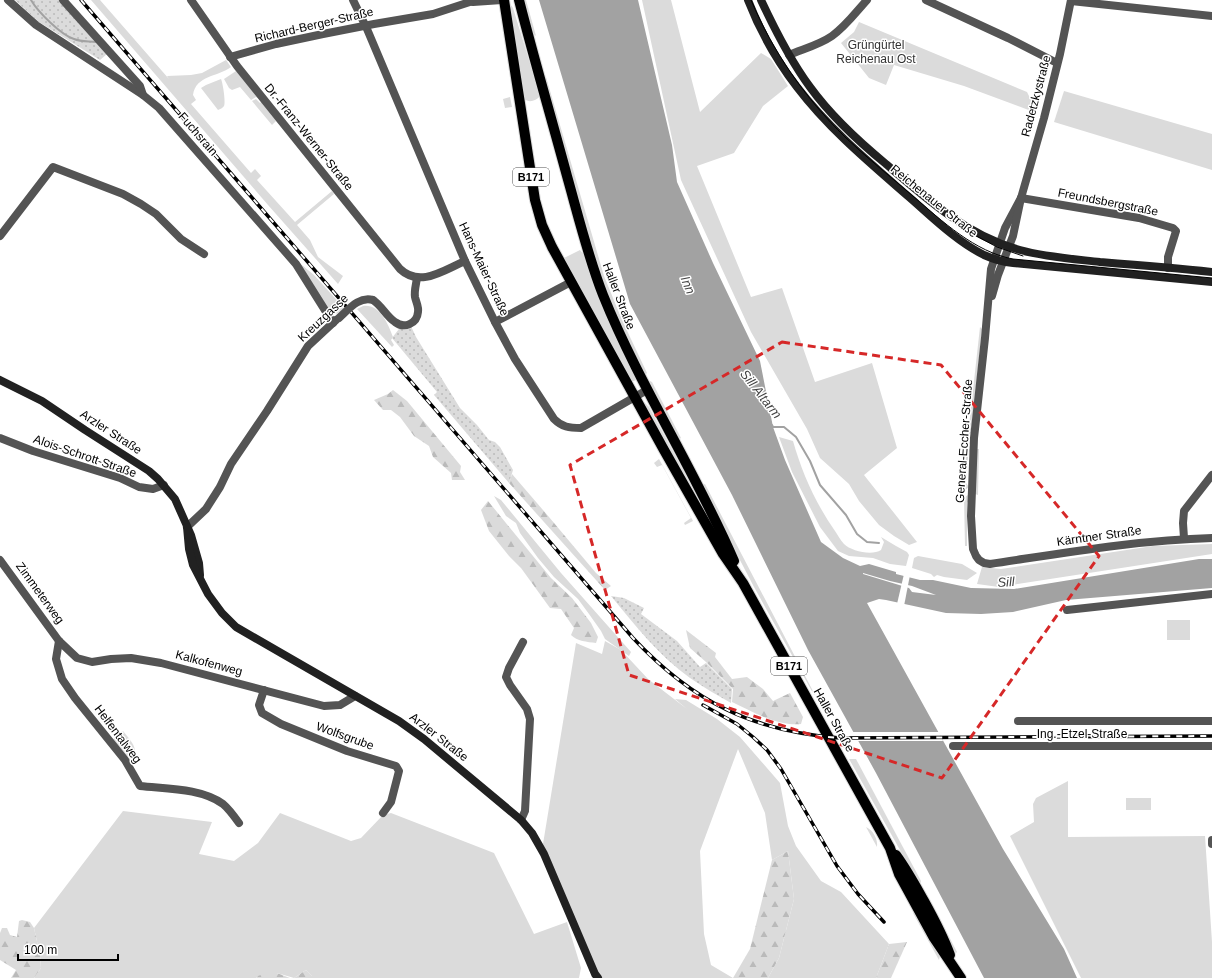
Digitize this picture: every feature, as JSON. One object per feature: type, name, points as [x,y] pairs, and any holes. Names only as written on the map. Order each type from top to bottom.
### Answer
[{"type":"main road","name":"Haller Straße","points":[[503,0],[523,101],[535,200],[542,225],[552,247],[723,554],[743,583],[890,848],[907,870],[943,935],[961,978]]},
{"type":"main road","name":"Haller Straße","points":[[519,0],[542,98],[602,293],[624,343],[697,485],[743,583]]},
{"type":"street","name":"Fuchsrain","points":[[8,0],[36,26],[143,95],[159,108],[296,264],[336,320]]},
{"type":"street","points":[[63,0],[140,86],[143,95]]},
{"type":"street","name":"Dr.-Franz-Werner-Straße","points":[[191,0],[230,57],[400,269],[408,276],[417,278]]},
{"type":"street","name":"Hans-Maier-Straße","points":[[353,0],[465,260],[495,322],[520,366],[554,419],[561,425],[570,428],[581,428],[647,390]]},
{"type":"street","name":"Richard-Berger-Straße","points":[[230,57],[276,44],[433,14],[474,1],[503,0]]},
{"type":"street","name":"Reichenauer Straße","points":[[748,0],[756,19],[786,72],[801,93],[828,123],[851,147],[948,230],[980,253],[1003,261],[1212,282]]},
{"type":"street","name":"Reichenauer Straße","points":[[761,0],[789,55],[822,103],[868,149],[913,188],[949,216],[977,233],[1008,247],[1023,251],[1066,258],[1212,272]]},
{"type":"street","points":[[775,54],[780,56],[789,55],[831,36],[845,24],[867,0]]},
{"type":"street","points":[[926,0],[1004,36],[1057,63]]},
{"type":"street","points":[[1071,0],[1212,16]]},
{"type":"street","name":"Radetzkystraße","points":[[1003,261],[1008,247],[1015,214],[1044,118],[1071,0]]},
{"type":"street","points":[[0,236],[53,167],[129,197],[151,210],[181,239],[204,254]]},
{"type":"street","name":"Freundsbergstraße","points":[[1019,201],[1139,218],[1173,228],[1176,231],[1168,257],[1168,268]]},
{"type":"street","name":"Radetzkystraße","points":[[994,259],[1000,243],[1015,214]]},
{"type":"street","name":"General-Eccher-Straße","points":[[990,564],[984,563],[976,556],[973,549],[971,516],[974,438],[988,310],[989,278],[994,259]]},
{"type":"street","points":[[417,278],[431,276],[465,260]]},
{"type":"street","name":"General-Eccher-Straße","points":[[988,310],[1003,261]]},
{"type":"street","name":"Kreuzgasse","points":[[187,527],[206,509],[220,487],[231,464],[308,346],[357,302],[365,299],[373,300],[382,307],[394,321],[402,325],[410,324],[415,320],[418,312],[415,290],[417,278]]},
{"type":"street","points":[[495,322],[571,282]]},
{"type":"street","name":"Arzler Straße","points":[[0,380],[42,401],[149,471],[164,485],[175,499],[187,527],[189,549],[193,565],[208,594],[222,613],[236,627],[400,721],[522,820],[532,833],[544,854],[594,977]]},
{"type":"street","name":"Alois-Schrott-Straße","points":[[0,438],[33,451],[120,478],[140,487],[153,489],[164,485]]},
{"type":"street","points":[[1184,538],[1184,511],[1212,475]]},
{"type":"street","name":"Kärntner Straße","points":[[990,564],[1128,543],[1184,538],[1212,538]]},
{"type":"street","name":"Zimmeterweg","points":[[0,560],[59,641]]},
{"type":"street","points":[[1067,610],[1212,594]]},
{"type":"street","name":"Kalkofenweg","points":[[59,641],[77,658],[92,662],[130,658],[154,662],[324,706],[340,706],[355,696]]},
{"type":"street","name":"Helfentalweg","points":[[59,641],[56,659],[62,679],[75,698],[125,760],[140,786],[193,792],[208,796],[223,804],[239,823]]},
{"type":"street","points":[[522,820],[526,812],[530,719],[527,709],[506,677],[509,668],[523,642]]},
{"type":"street","name":"Wolfsgrube","points":[[264,690],[259,705],[262,713],[281,724],[347,751],[396,766],[399,771],[391,802],[383,813]]},
{"type":"street","name":"Ing.-Etzel-Straße","points":[[1018,721],[1212,721]]},
{"type":"street","name":"Ing.-Etzel-Straße","points":[[953,746],[1212,746]]},
{"type":"highlighted area","points":[[782,342],[941,365],[1099,556],[942,778],[629,675],[570,465]]},
{"type":"green space","points":[[15,0],[60,0],[107,54],[100,60],[39,22]]},
{"type":"green space","points":[[91,0],[100,0],[169,79],[167,76],[202,73],[226,60],[231,67],[208,77],[198,84],[193,95],[196,100],[191,104],[251,173],[255,169],[261,176],[257,180],[295,222],[332,191],[334,194],[297,225],[310,240],[318,257],[343,276],[338,284],[268,205]]},
{"type":"green space","points":[[524,0],[526,0],[536,36],[532,33]]},
{"type":"green space","points":[[642,0],[671,0],[700,112],[761,53],[771,59],[788,86],[763,106],[734,153],[697,166],[751,297],[782,288],[815,382],[872,363],[897,448],[864,475],[917,542],[909,545],[879,525],[859,501],[849,484],[820,458],[807,429],[751,332],[681,180]]},
{"type":"green space","points":[[508,1],[513,8],[540,96],[532,101],[524,99]]},
{"type":"green space","name":"Grüngürtel Reichenau Ost","points":[[859,22],[1027,92],[1030,98],[1038,101],[1034,112],[964,86],[894,65],[886,85],[869,78],[841,43],[854,32]]},
{"type":"green space","points":[[236,71],[258,98],[256,97],[251,100],[240,87],[232,90],[229,88],[224,79]]},
{"type":"green space","points":[[546,77],[604,276],[622,320],[647,373],[644,376],[623,333],[591,245],[545,79]]},
{"type":"green space","points":[[221,79],[225,104],[218,110],[201,88]]},
{"type":"green space","points":[[1064,91],[1212,134],[1212,170],[1054,122]]},
{"type":"green space","points":[[510,97],[512,107],[505,108],[503,99]]},
{"type":"green space","points":[[256,99],[260,103],[261,102],[276,121],[272,125],[252,101]]},
{"type":"green space","points":[[580,250],[586,257],[620,345],[636,380],[631,382],[562,259]]},
{"type":"green space","points":[[297,261],[314,275],[344,308],[336,314],[330,314]]},
{"type":"green space","points":[[363,306],[374,308],[386,321],[393,337],[391,340],[394,345],[392,347],[357,309]]},
{"type":"green space","points":[[410,324],[416,337],[460,408],[489,440],[495,442],[500,447],[513,470],[509,483],[434,395],[437,392],[392,338],[402,325]]},
{"type":"green space","points":[[980,327],[982,329],[971,433],[968,435]]},
{"type":"green space","points":[[648,382],[652,382],[681,438],[678,440]]},
{"type":"green space","points":[[393,390],[407,401],[461,466],[460,472],[465,480],[452,480],[451,473],[433,457],[429,446],[414,436],[400,417],[391,410],[383,410],[374,400],[388,394]]},
{"type":"green space","points":[[643,402],[649,407],[728,553]]},
{"type":"green space","points":[[779,437],[793,441],[805,476],[816,499],[828,521],[844,544],[851,549],[872,553],[881,550],[884,542],[881,537],[907,552],[909,555],[906,566],[890,564],[873,558],[849,556],[838,551],[820,527],[792,472]]},
{"type":"green space","points":[[967,447],[970,450],[966,483],[969,487],[964,491],[963,483]]},
{"type":"green space","points":[[976,449],[979,449],[978,495],[975,494]]},
{"type":"green space","points":[[659,459],[693,521],[685,525],[684,523],[691,518],[662,465],[657,467],[654,463]]},
{"type":"green space","points":[[512,474],[596,573],[611,586],[605,590],[509,483]]},
{"type":"green space","points":[[705,484],[815,695],[754,587],[705,493],[702,485]]},
{"type":"green space","points":[[969,494],[969,500],[967,503],[967,546],[965,546],[964,498]]},
{"type":"green space","points":[[494,496],[501,500],[561,573],[631,652],[629,656],[605,639],[578,599],[554,577],[538,558],[520,533],[516,523],[506,516]]},
{"type":"green space","points":[[488,501],[551,578],[572,598],[591,623],[598,637],[596,643],[579,640],[571,635],[574,628],[561,609],[550,608],[521,568],[509,556],[489,531],[481,510]]},
{"type":"green space","points":[[1212,544],[1212,554],[999,587],[977,584],[982,567],[1001,569],[1153,546]]},
{"type":"green space","points":[[918,556],[962,564],[977,573],[967,580],[937,575],[934,577],[931,574],[912,568],[914,558]]},
{"type":"green space","points":[[611,596],[624,598],[644,608],[641,614],[677,641],[700,667],[706,663],[732,689],[731,703],[690,678],[668,660],[648,640]]},
{"type":"green space","points":[[1167,620],[1190,620],[1190,640],[1167,640]]},
{"type":"green space","points":[[686,630],[716,653],[715,657],[732,679],[747,677],[763,689],[773,701],[790,693],[803,717],[801,724],[774,721],[732,702],[733,689],[690,648]]},
{"type":"green space","points":[[605,641],[621,650],[648,679],[687,709],[675,699],[686,700],[717,719],[740,737],[780,783],[788,826],[796,846],[821,881],[841,892],[889,944],[876,978],[768,978],[779,958],[794,899],[788,851],[772,860],[765,813],[738,749],[700,851],[704,934],[711,965],[733,978],[599,978],[543,844],[576,643],[602,654]]},
{"type":"green space","points":[[123,731],[133,744],[135,752],[131,768],[112,740]]},
{"type":"green space","points":[[849,759],[856,759],[921,881],[920,884],[919,884]]},
{"type":"green space","points":[[1068,781],[1068,837],[1205,836],[1212,942],[1212,978],[1081,978],[1010,836],[1034,822],[1033,804],[1036,798]]},
{"type":"green space","points":[[1126,798],[1151,798],[1151,810],[1126,810]]},
{"type":"green space","points":[[123,811],[212,822],[199,854],[234,861],[258,843],[280,813],[351,841],[361,838],[383,815],[391,813],[494,853],[534,934],[567,922],[581,968],[579,978],[312,978],[306,970],[294,978],[277,973],[258,976],[256,978],[34,978],[41,968],[40,955],[34,928]]},
{"type":"green space","points":[[866,827],[871,830],[874,835],[877,841],[877,847]]},
{"type":"green space","points":[[788,851],[794,899],[779,958],[768,978],[733,978],[750,949],[772,860]]},
{"type":"green space","points":[[922,890],[925,891],[957,952],[956,953]]},
{"type":"green space","points":[[913,913],[940,956],[939,960]]},
{"type":"green space","points":[[22,920],[30,922],[34,928],[40,955],[41,968],[34,978],[11,978],[16,970],[0,960],[0,933],[2,928],[7,928],[10,935],[17,937],[19,921]]},
{"type":"green space","points":[[907,942],[891,978],[876,978],[889,944]]},
{"type":"green space","points":[[306,970],[312,978],[294,978]]},
{"type":"green space","points":[[267,972],[277,973],[290,978],[256,978]]},
{"type":"water","name":"Inn","points":[[539,0],[638,0],[672,145],[677,182],[713,263],[760,361],[773,427],[785,460],[821,542],[843,558],[860,566],[869,564],[896,572],[896,574],[920,580],[933,580],[971,588],[1014,589],[1199,559],[1212,559],[1212,588],[1066,600],[1013,612],[981,614],[946,613],[879,599],[867,603],[1003,849],[1064,949],[1077,978],[984,978],[876,773],[808,650],[732,495],[630,304]],"holes":[[[863,573],[912,586],[936,595],[912,592],[909,588]]]},
{"type":"pier","points":[[904,574],[910,575],[904,606],[897,604]]},
{"type":"pier","points":[[851,732],[939,732],[943,741],[856,741]]},
{"type":"waterway","points":[[31,0],[44,17],[69,37],[82,41],[96,42]]},
{"type":"waterway","name":"Sill Altarm","points":[[772,425],[773,427],[784,427],[796,437],[810,461],[820,485],[846,515],[857,534],[867,542],[879,543]]},
{"type":"tram line","points":[[751,0],[769,38],[791,73],[830,122],[845,137],[936,216],[972,243],[985,250],[1013,259],[1212,278]]},
{"type":"tram line","points":[[965,230],[997,247],[1023,256]]},
{"type":"railway","points":[[81,0],[633,638],[678,680],[702,696],[726,709],[752,720],[779,728],[808,734],[840,738],[1212,736]]},
{"type":"railway","points":[[703,705],[737,724],[767,750],[781,769],[837,866],[858,894],[884,922]]},
{"type":"water label","name":"Sill","points":[[1006,582]]}]
